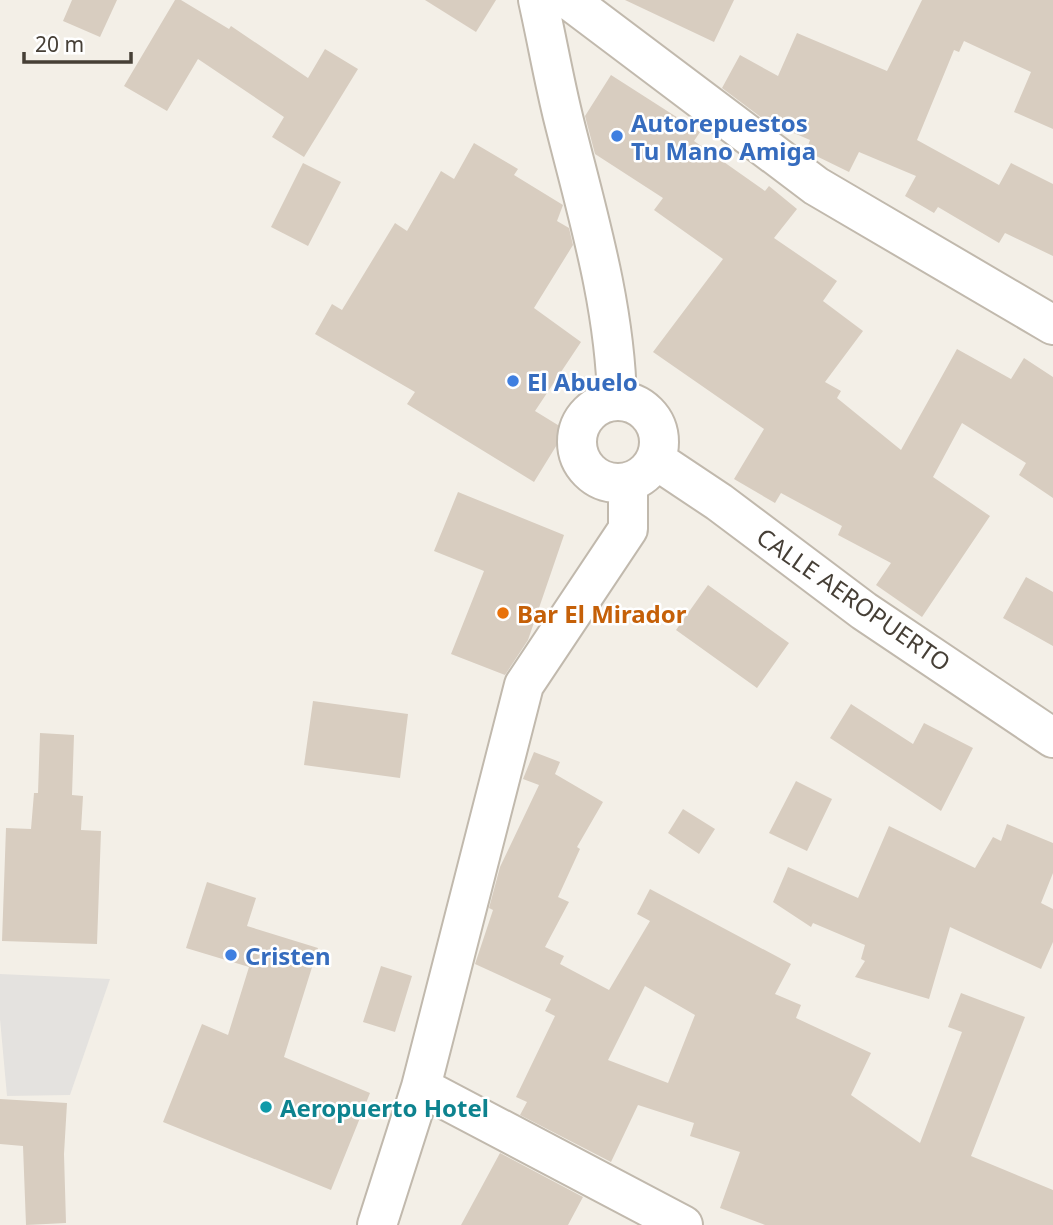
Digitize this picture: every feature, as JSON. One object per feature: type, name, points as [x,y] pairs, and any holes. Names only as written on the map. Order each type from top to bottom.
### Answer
[{"type":"street","points":[[538,0],[563,116],[600,261],[616,350],[617,400]]},
{"type":"street","points":[[569,0],[816,186],[1053,325]]},
{"type":"street","points":[[377,1225],[421,1087],[524,685],[628,529],[642,472],[660,439],[653,419],[637,405],[617,400],[600,404],[586,415],[577,430],[576,448],[582,464],[594,477],[611,484],[642,472]]},
{"type":"street","name":"CALLE AEROPUERTO","points":[[642,472],[719,502],[864,611],[1053,738]]},
{"type":"street","points":[[421,1087],[682,1225]]},
{"type":"shaded area","points":[[0,974],[110,979],[70,1095],[7,1096],[0,1019]]},
{"type":"building","points":[[72,0],[117,0],[100,37],[63,21]]},
{"type":"building","points":[[175,0],[181,0],[229,29],[231,26],[308,78],[325,49],[358,69],[304,157],[272,137],[284,117],[198,59],[167,111],[124,86]]},
{"type":"building","points":[[425,0],[496,0],[476,32]]},
{"type":"building","points":[[625,0],[734,0],[714,42]]},
{"type":"building","points":[[922,0],[1053,0],[1053,129],[1014,112],[1031,72],[964,41],[959,52],[954,50],[917,140],[999,185],[1011,163],[1053,184],[1053,256],[1005,233],[999,243],[938,207],[934,213],[905,196],[916,176],[859,152],[849,172],[806,151],[810,140],[766,121],[722,88],[740,55],[778,76],[797,33],[887,71]]},
{"type":"building","points":[[611,75],[700,132],[694,141],[765,191],[769,186],[797,209],[774,238],[837,281],[823,301],[863,331],[825,382],[841,391],[837,398],[901,450],[957,349],[1011,379],[1024,358],[1053,377],[1053,498],[1019,475],[1026,463],[962,423],[933,477],[990,516],[922,617],[876,585],[891,563],[838,535],[842,526],[781,493],[775,503],[734,479],[764,429],[653,352],[723,259],[654,210],[663,198],[595,154],[585,116]]},
{"type":"building","points":[[474,143],[518,169],[514,175],[563,205],[557,221],[569,228],[573,245],[534,308],[581,342],[535,411],[566,430],[534,482],[407,404],[415,392],[315,334],[332,304],[342,310],[395,223],[407,231],[441,171],[454,179]]},
{"type":"building","points":[[303,163],[341,182],[308,246],[271,227]]},
{"type":"building","points":[[458,492],[564,535],[528,640],[505,675],[451,654],[484,571],[434,551]]},
{"type":"building","points":[[1026,577],[1053,592],[1053,646],[1003,618]]},
{"type":"building","points":[[708,585],[789,643],[757,688],[676,630]]},
{"type":"building","points":[[313,701],[408,714],[400,778],[304,765]]},
{"type":"building","points":[[851,704],[913,744],[924,723],[973,748],[941,811],[830,738]]},
{"type":"building","points":[[40,733],[74,735],[72,795],[83,796],[81,830],[101,831],[97,944],[2,941],[6,828],[31,829],[34,793],[38,793]]},
{"type":"building","points":[[534,752],[560,762],[555,774],[603,802],[577,847],[580,849],[558,897],[569,902],[545,947],[564,956],[560,964],[609,990],[650,921],[637,914],[650,889],[791,964],[775,994],[801,1005],[796,1018],[871,1053],[851,1095],[920,1143],[962,1032],[948,1027],[961,993],[1025,1017],[971,1156],[1053,1190],[1053,1225],[765,1225],[720,1208],[740,1152],[690,1136],[694,1123],[638,1105],[611,1162],[520,1115],[527,1102],[516,1097],[555,1016],[545,1011],[551,999],[475,964],[493,910],[489,908],[500,867],[539,785],[523,779]],"holes":[[[645,986],[695,1015],[668,1083],[608,1060]]]},
{"type":"building","points":[[796,781],[832,799],[807,851],[769,833]]},
{"type":"building","points":[[683,809],[715,829],[699,854],[668,833]]},
{"type":"building","points":[[1007,824],[1053,843],[1053,873],[1041,903],[1053,909],[1053,942],[1041,969],[950,927],[929,999],[855,977],[865,961],[861,959],[865,945],[813,923],[811,927],[773,902],[788,867],[858,898],[889,826],[975,868],[993,837],[1001,841]]},
{"type":"building","name":"Aeropuerto Hotel","points":[[207,882],[256,898],[247,926],[318,948],[284,1057],[370,1093],[331,1190],[163,1122],[202,1024],[228,1035],[249,967],[186,948]]},
{"type":"building","points":[[381,966],[412,976],[395,1032],[363,1022]]},
{"type":"building","points":[[0,1099],[67,1103],[64,1154],[66,1223],[26,1225],[23,1146],[0,1144]]},
{"type":"building","points":[[500,1153],[583,1197],[568,1225],[461,1225]]},
{"type":"place","name":"Autorepuestos Tu Mano Amiga","points":[[617,136]]},
{"type":"place","name":"El Abuelo","points":[[513,381]]},
{"type":"place","name":"Bar El Mirador","points":[[503,613]]},
{"type":"place","name":"Cristen","points":[[231,955]]},
{"type":"place","name":"Aeropuerto Hotel","points":[[266,1107]]}]
